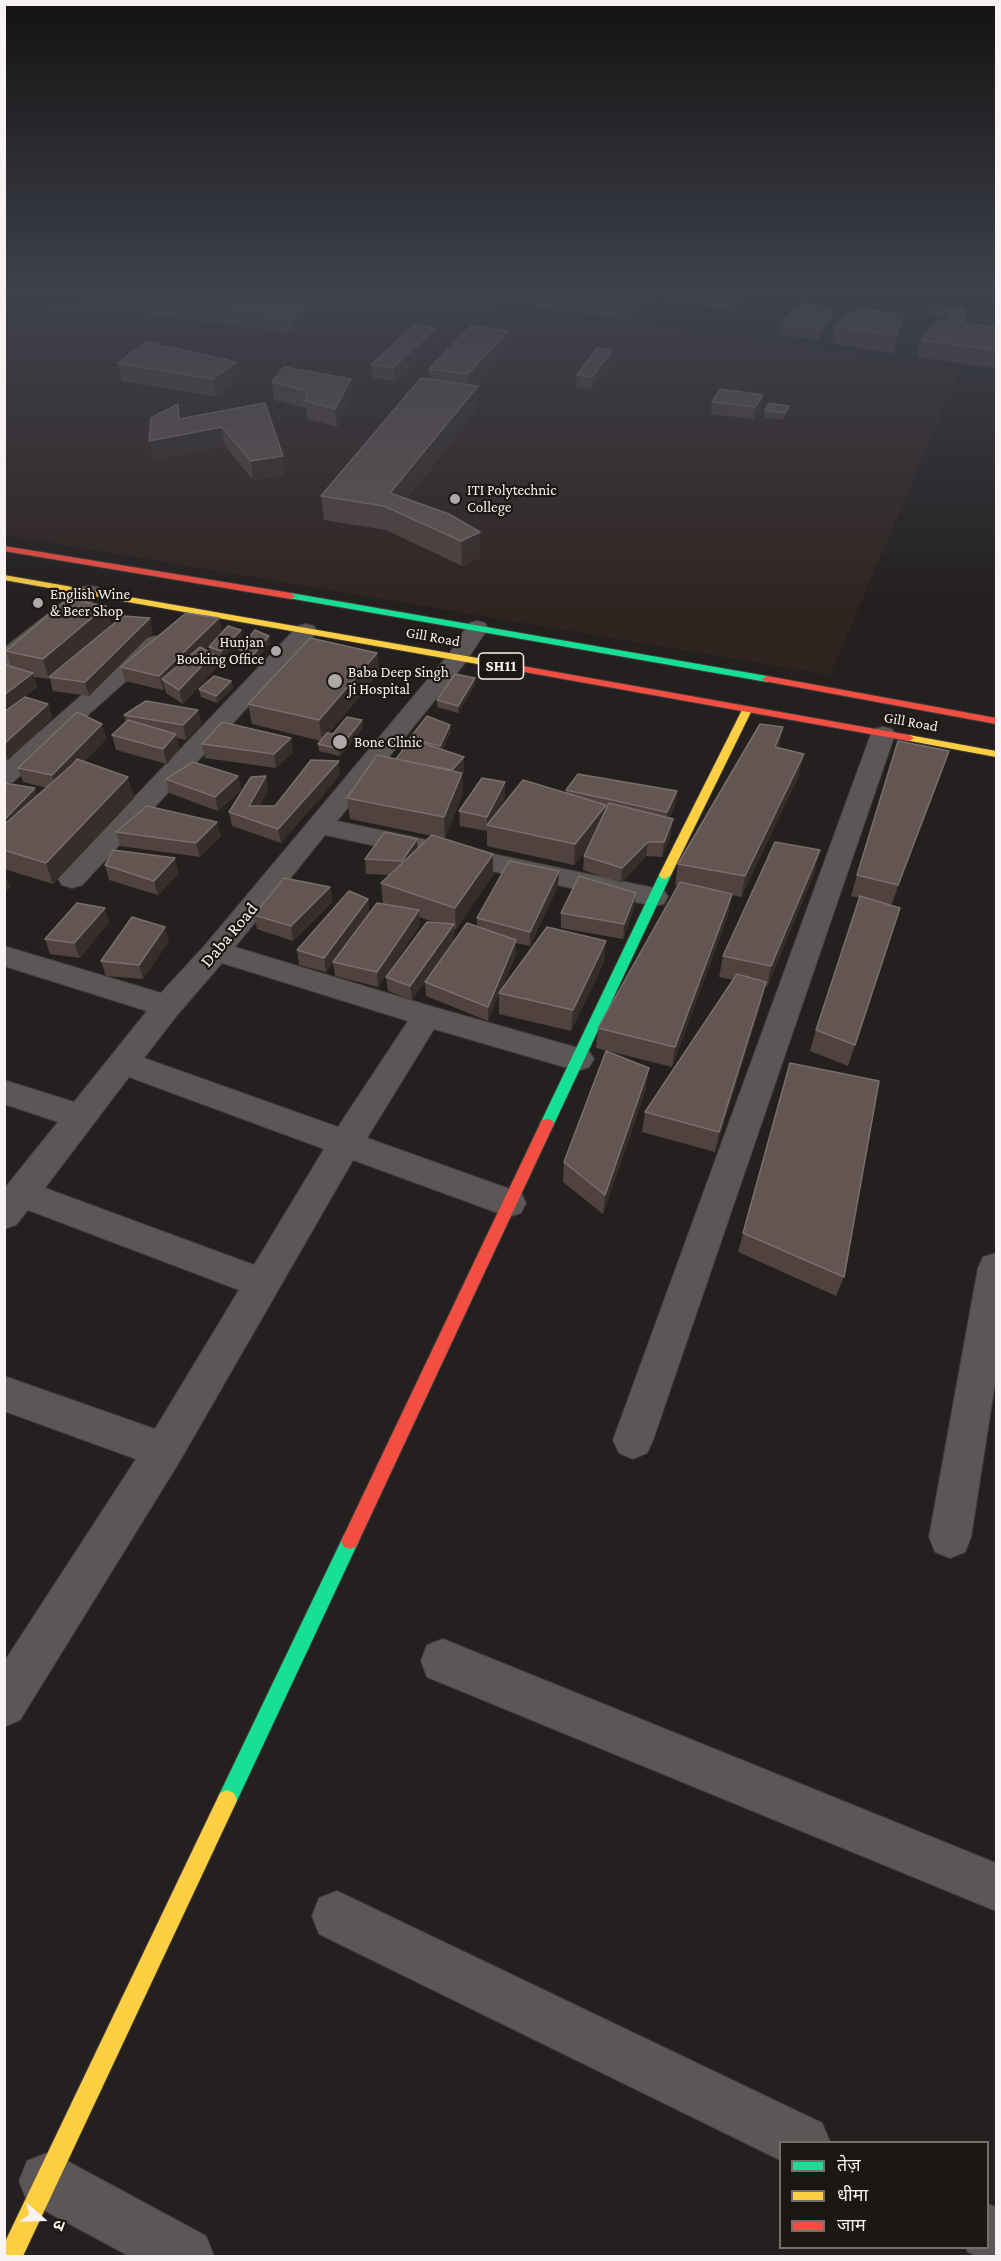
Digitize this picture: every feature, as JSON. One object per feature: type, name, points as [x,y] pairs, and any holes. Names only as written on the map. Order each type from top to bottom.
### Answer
[{"type":"main road","name":"Gill Road","points":[[4,549],[477,628],[996,722]]},
{"type":"main road","name":"Gill Road","points":[[4,577],[996,754]]},
{"type":"main road","points":[[11,2256],[654,897],[747,710]]},
{"type":"street","points":[[4,659],[90,592]]},
{"type":"street","points":[[4,777],[192,610]]},
{"type":"street","name":"Daba Road","points":[[14,1204],[167,1006],[320,826],[457,658],[477,628]]},
{"type":"street","points":[[72,879],[306,631]]},
{"type":"street","points":[[633,1440],[883,734]]},
{"type":"street","points":[[320,826],[654,897]]},
{"type":"street","points":[[216,951],[427,1016],[578,1059]]},
{"type":"street","points":[[4,956],[167,1006]]},
{"type":"street","points":[[12,1678],[164,1451],[345,1144],[427,1016]]},
{"type":"street","points":[[124,1063],[509,1203]]},
{"type":"street","points":[[4,1092],[82,1117]]},
{"type":"street","points":[[14,1204],[261,1283]]},
{"type":"street","points":[[950,1537],[996,1268]]},
{"type":"street","points":[[4,1393],[164,1451]]},
{"type":"street","points":[[443,1661],[996,1887]]},
{"type":"street","points":[[338,1916],[801,2141]]},
{"type":"street","points":[[47,2181],[186,2256]]},
{"type":"shaded area","name":"ITI Polytechnic College","points":[[5,400],[947,400],[830,675],[5,535],[5,464],[12,458],[5,456]]},
{"type":"building","points":[[305,400],[340,400],[335,409]]},
{"type":"building","points":[[403,400],[467,400],[390,493],[449,514],[480,532],[461,541],[384,506],[321,496]]},
{"type":"building","points":[[714,400],[760,400],[755,407],[712,402]]},
{"type":"building","points":[[265,403],[283,456],[251,461],[222,427],[149,441],[151,418],[178,404],[179,419]]},
{"type":"building","points":[[769,403],[789,406],[785,413],[765,410]]},
{"type":"building","points":[[67,599],[106,606],[43,659],[6,651]]},
{"type":"building","points":[[186,613],[219,618],[159,676],[121,667]]},
{"type":"building","points":[[123,616],[150,618],[85,682],[49,677]]},
{"type":"building","points":[[228,626],[241,630],[221,651],[209,647]]},
{"type":"building","points":[[255,630],[269,636],[253,655],[239,649]]},
{"type":"building","points":[[310,638],[377,653],[319,720],[248,704]]},
{"type":"building","points":[[200,647],[213,654],[179,690],[162,679]]},
{"type":"building","points":[[4,666],[33,673],[4,695]]},
{"type":"building","points":[[455,674],[475,678],[458,706],[437,700]]},
{"type":"building","points":[[214,676],[231,681],[216,696],[199,689]]},
{"type":"building","points":[[25,697],[48,704],[4,744],[4,712]]},
{"type":"building","points":[[146,701],[198,710],[183,725],[124,715]]},
{"type":"building","points":[[77,712],[102,724],[52,775],[18,768]]},
{"type":"building","points":[[427,716],[450,725],[440,746],[410,738]]},
{"type":"building","points":[[347,717],[362,720],[339,749],[318,744],[327,733],[333,734]]},
{"type":"building","points":[[128,720],[176,734],[163,749],[112,735]]},
{"type":"building","points":[[222,722],[291,738],[274,754],[202,744]]},
{"type":"building","points":[[760,724],[783,727],[775,747],[804,754],[745,876],[678,864]]},
{"type":"building","points":[[411,739],[464,757],[452,770],[396,759]]},
{"type":"building","points":[[898,741],[949,751],[898,885],[857,875]]},
{"type":"building","points":[[377,755],[462,773],[444,817],[347,798]]},
{"type":"building","points":[[77,759],[128,777],[46,863],[4,850],[4,825]]},
{"type":"building","points":[[311,760],[339,761],[278,829],[229,812],[251,777],[266,776],[249,806],[275,806]]},
{"type":"building","points":[[193,762],[238,776],[215,797],[166,779]]},
{"type":"building","points":[[578,774],[677,791],[667,812],[566,790]]},
{"type":"building","points":[[482,778],[505,782],[487,817],[459,811]]},
{"type":"building","points":[[523,780],[606,805],[575,844],[487,825]]},
{"type":"building","points":[[4,783],[35,788],[4,820]]},
{"type":"building","points":[[609,803],[673,819],[664,842],[648,842],[622,868],[584,856]]},
{"type":"building","points":[[147,806],[217,822],[196,843],[116,832]]},
{"type":"building","points":[[385,832],[417,839],[402,861],[365,859]]},
{"type":"building","points":[[432,835],[493,854],[455,908],[381,883]]},
{"type":"building","points":[[775,842],[820,850],[771,966],[723,956]]},
{"type":"building","points":[[113,850],[175,858],[154,881],[105,865]]},
{"type":"building","points":[[509,861],[559,871],[530,932],[477,918]]},
{"type":"building","points":[[579,876],[636,893],[624,924],[561,913]]},
{"type":"building","points":[[284,878],[330,887],[291,926],[254,915]]},
{"type":"building","points":[[680,882],[732,894],[675,1047],[598,1028]]},
{"type":"building","points":[[349,891],[368,899],[324,958],[297,950]]},
{"type":"building","points":[[860,896],[900,908],[855,1045],[816,1030]]},
{"type":"building","points":[[77,903],[105,908],[74,943],[45,939]]},
{"type":"building","points":[[377,903],[419,910],[377,972],[333,962]]},
{"type":"building","points":[[132,917],[165,927],[139,965],[101,961]]},
{"type":"building","points":[[427,922],[454,924],[410,986],[386,977]]},
{"type":"building","points":[[467,923],[516,940],[488,1007],[425,982]]},
{"type":"building","points":[[547,927],[606,941],[573,1010],[499,993]]},
{"type":"building","points":[[737,974],[766,982],[719,1132],[645,1112]]},
{"type":"building","points":[[606,1051],[649,1068],[605,1195],[564,1162]]},
{"type":"building","points":[[790,1063],[879,1081],[844,1277],[743,1233]]},
{"type":"traffic: fast","points":[[291,596],[767,679]]},
{"type":"traffic: fast","points":[[547,1124],[665,875]]},
{"type":"traffic: fast","points":[[227,1800],[350,1541]]},
{"type":"traffic: slow","points":[[4,577],[483,662]]},
{"type":"traffic: slow","points":[[665,875],[747,710]]},
{"type":"traffic: slow","points":[[909,738],[996,754]]},
{"type":"traffic: slow","points":[[11,2256],[227,1800]]},
{"type":"traffic: jam","points":[[4,548],[291,596]]},
{"type":"traffic: jam","points":[[483,662],[909,738]]},
{"type":"traffic: jam","points":[[767,679],[996,721]]},
{"type":"traffic: jam","points":[[350,1541],[547,1124]]},
{"type":"place","name":"ITI Polytechnic College","points":[[455,499]]},
{"type":"place","name":"English Wine & Beer Shop","points":[[38,603]]},
{"type":"place","name":"Hunjan Booking Office","points":[[276,651]]},
{"type":"place","name":"Baba Deep Singh Ji Hospital","points":[[335,681]]},
{"type":"place","name":"Bone Clinic","points":[[340,742]]}]
